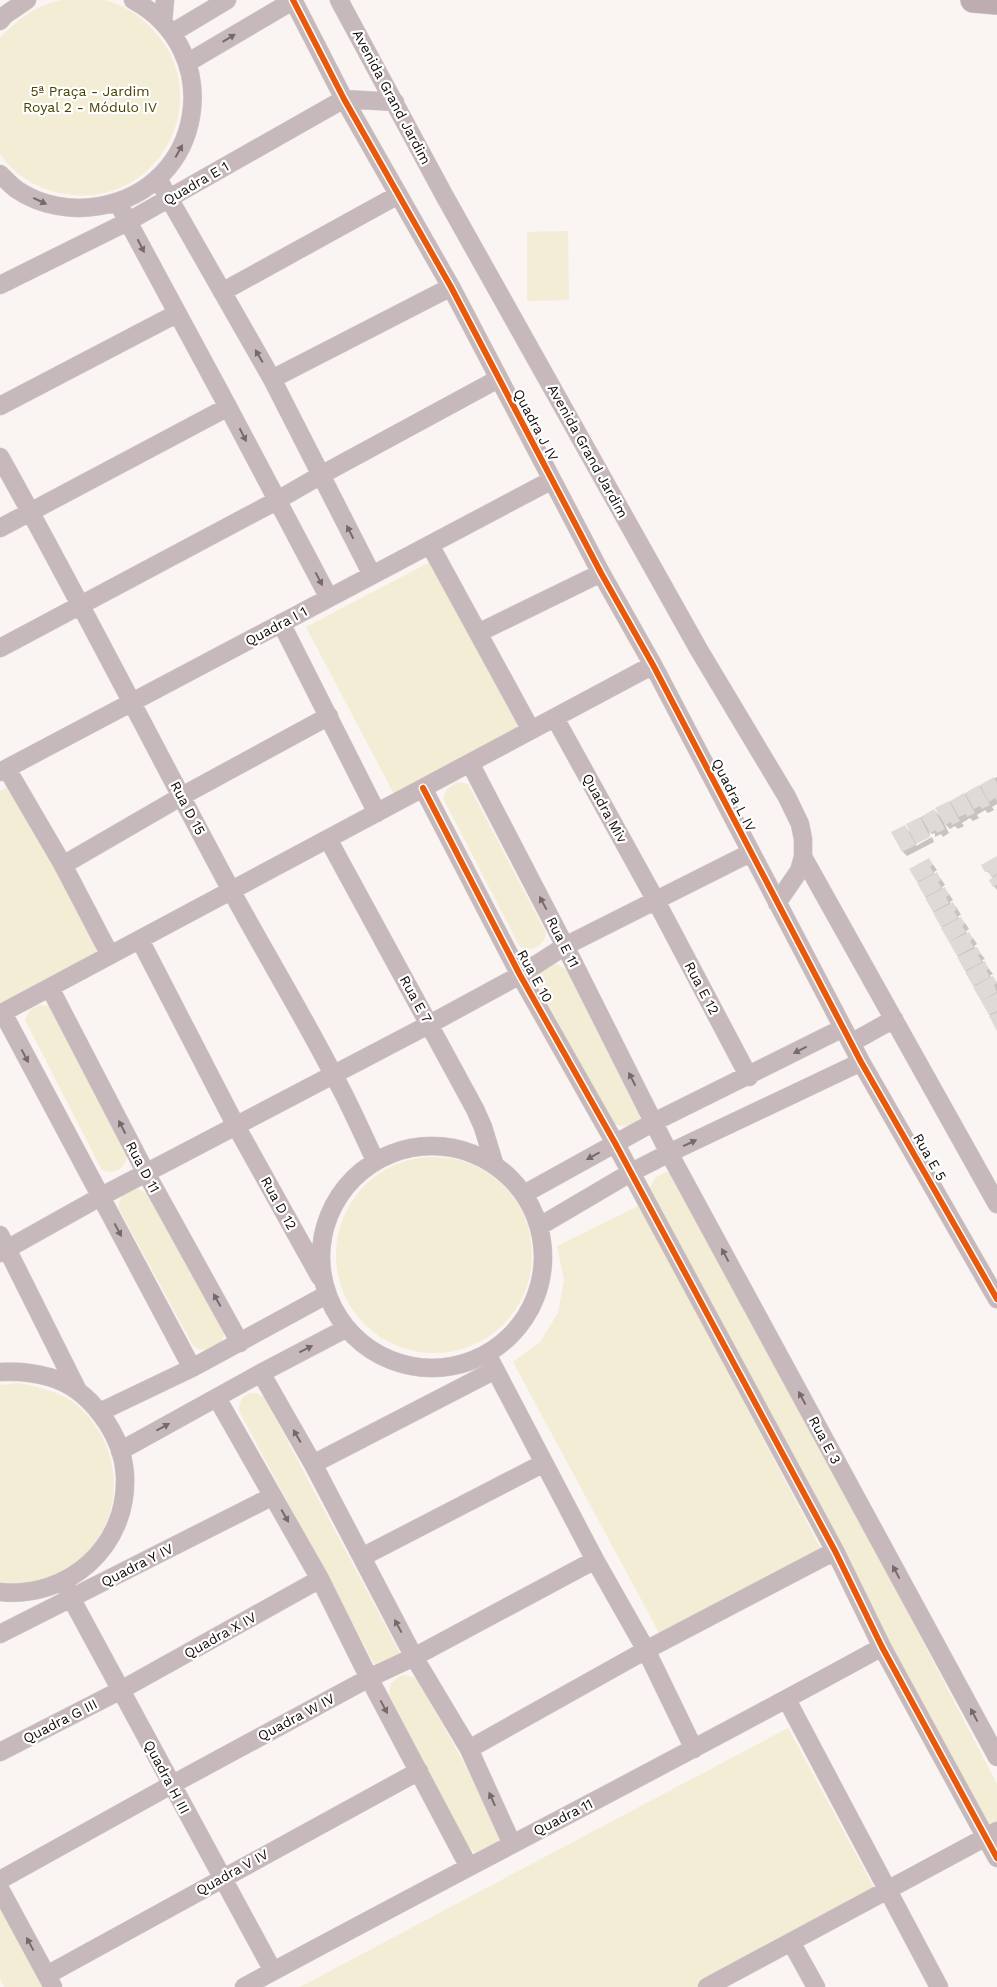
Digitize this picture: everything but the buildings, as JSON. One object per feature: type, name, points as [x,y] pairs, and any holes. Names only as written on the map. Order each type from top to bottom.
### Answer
[{"type":"street","points":[[2,14],[27,0]]},
{"type":"street","points":[[0,174],[17,190],[48,205],[83,209],[118,203],[139,193],[158,179],[172,163],[190,125],[193,105],[188,63],[168,28],[145,6],[133,0]]},
{"type":"street","points":[[165,0],[168,28]]},
{"type":"street","points":[[168,28],[228,0]]},
{"type":"street","points":[[188,63],[294,0]]},
{"type":"street","name":"Quadra J IV","points":[[294,0],[344,98],[450,287],[602,573]]},
{"type":"street","name":"Avenida Grand Jardim","points":[[339,0],[444,195],[694,641],[800,824],[803,839],[803,857],[799,871],[777,903]]},
{"type":"street","points":[[973,0],[997,2]]},
{"type":"street","points":[[344,98],[395,102]]},
{"type":"street","name":"Quadra E 1","points":[[0,285],[129,222],[344,98]]},
{"type":"street","points":[[158,179],[272,378],[372,576]]},
{"type":"street","points":[[222,292],[398,195]]},
{"type":"street","points":[[118,203],[329,598]]},
{"type":"street","points":[[272,378],[450,287]]},
{"type":"street","points":[[0,406],[176,314]]},
{"type":"street","points":[[0,648],[276,501],[498,379]]},
{"type":"street","points":[[0,528],[228,407]]},
{"type":"street","name":"Rua D 15","points":[[0,457],[81,605],[131,703],[232,891],[334,1075],[375,1160]]},
{"type":"street","name":"Quadra I 1","points":[[3,770],[552,480]]},
{"type":"street","points":[[430,545],[531,730]]},
{"type":"street","points":[[478,633],[602,573]]},
{"type":"street","name":"Quadra L IV","points":[[602,573],[653,665],[847,1035]]},
{"type":"street","points":[[281,623],[377,813]]},
{"type":"street","points":[[192,1368],[1,1014],[653,665]]},
{"type":"street","points":[[63,865],[182,796],[329,716]]},
{"type":"street","name":"Quadra Miv","points":[[555,718],[655,899]]},
{"type":"street","name":"Rua E 11","points":[[470,763],[654,1122]]},
{"type":"street","points":[[3,770],[63,865],[110,956]]},
{"type":"street","name":"Rua E 10","points":[[423,788],[520,975],[615,1143],[834,1551],[882,1647],[992,1834],[997,1858]]},
{"type":"street","name":"Rua E 7","points":[[328,839],[475,1109],[483,1127],[494,1164]]},
{"type":"street","points":[[78,1391],[3,1246],[430,1024],[520,975],[565,946],[655,899],[750,853]]},
{"type":"street","points":[[803,857],[997,1204]]},
{"type":"street","name":"Rua E 12","points":[[655,899],[749,1076]]},
{"type":"street","name":"Rua D 12","points":[[140,940],[236,1126],[324,1287],[334,1313],[346,1329],[363,1346],[384,1358],[406,1366],[430,1369],[492,1363]]},
{"type":"street","name":"Rua D 11","points":[[50,988],[146,1173],[240,1343]]},
{"type":"street","points":[[524,1194],[654,1122],[749,1076],[847,1035],[894,1019]]},
{"type":"street","name":"Rua E 5","points":[[847,1035],[997,1299]]},
{"type":"street","points":[[540,1226],[630,1173],[861,1062]]},
{"type":"street","name":"Rua E 3","points":[[654,1122],[997,1757]]},
{"type":"street","points":[[100,1412],[240,1343],[324,1287],[320,1245],[329,1211],[348,1182],[375,1160],[414,1146],[456,1148],[494,1164],[524,1194],[540,1226],[544,1258],[539,1290],[526,1318],[504,1342],[492,1363],[313,1464]]},
{"type":"street","points":[[120,1451],[218,1398],[261,1372],[346,1329]]},
{"type":"street","points":[[492,1363],[596,1560],[646,1650],[694,1749]]},
{"type":"street","points":[[0,1372],[20,1371],[51,1377],[78,1391],[100,1412],[112,1431],[120,1451],[125,1476],[123,1502],[116,1526],[103,1548],[86,1567],[64,1581],[40,1590],[15,1594],[0,1592]]},
{"type":"street","points":[[261,1372],[313,1464],[414,1657],[469,1749],[512,1844]]},
{"type":"street","points":[[218,1398],[320,1580],[369,1678],[469,1866]]},
{"type":"street","points":[[362,1557],[544,1463]]},
{"type":"street","name":"Quadra Y IV","points":[[0,1634],[274,1496]]},
{"type":"street","points":[[469,1749],[646,1650],[834,1551]]},
{"type":"street","name":"Quadra W IV","points":[[0,1880],[369,1678],[414,1657],[596,1560]]},
{"type":"street","name":"Quadra X IV","points":[[121,1690],[320,1580]]},
{"type":"street","name":"Quadra H III","points":[[64,1581],[71,1598],[171,1785],[273,1971]]},
{"type":"street","name":"Quadra 11","points":[[244,1987],[469,1866],[787,1700],[882,1647]]},
{"type":"street","name":"Quadra G III","points":[[0,1752],[121,1690]]},
{"type":"street","points":[[787,1700],[939,1987]]},
{"type":"street","name":"Quadra V IV","points":[[50,1981],[223,1878],[419,1772]]},
{"type":"street","points":[[707,1987],[992,1834]]},
{"type":"street","points":[[0,1889],[50,1981]]},
{"type":"street","points":[[791,1942],[816,1987]]},
{"type":"green space","name":"5ª Praça - Jardim Royal 2 - Módulo IV","points":[[61,0],[103,0],[118,4],[143,20],[154,31],[172,58],[180,87],[178,116],[168,144],[151,167],[127,184],[99,194],[66,194],[38,186],[21,176],[0,154],[0,38],[28,14],[42,6]]},
{"type":"green space","points":[[568,231],[569,300],[527,301],[527,232]]},
{"type":"green space","points":[[434,560],[523,728],[394,794],[306,627]]},
{"type":"green space","points":[[458,782],[468,784],[546,933],[545,938],[537,947],[529,949],[520,947],[443,798],[448,788]]},
{"type":"green space","points":[[12,785],[100,953],[0,1005],[0,791]]},
{"type":"green space","points":[[552,964],[557,964],[567,970],[644,1108],[636,1122],[628,1126],[613,1123],[538,985],[538,978],[541,972]]},
{"type":"green space","points":[[39,1005],[50,1006],[127,1155],[124,1164],[119,1170],[111,1172],[102,1170],[25,1020],[30,1010]]},
{"type":"green space","points":[[434,1157],[453,1159],[480,1169],[496,1179],[510,1193],[524,1218],[530,1236],[532,1255],[530,1274],[520,1301],[510,1317],[496,1331],[471,1345],[453,1351],[434,1353],[415,1351],[388,1341],[372,1331],[358,1317],[344,1292],[338,1274],[336,1255],[338,1236],[348,1209],[358,1193],[372,1179],[397,1165],[415,1159]]},
{"type":"green space","points":[[666,1172],[679,1174],[997,1784],[997,1828],[985,1828],[649,1190],[655,1178]]},
{"type":"green space","points":[[133,1189],[138,1189],[148,1194],[225,1332],[218,1346],[209,1350],[194,1347],[119,1209],[119,1202],[122,1197]]},
{"type":"green space","points":[[640,1205],[822,1551],[662,1638],[513,1362],[540,1342],[558,1313],[564,1280],[557,1246]]},
{"type":"green space","points":[[19,1383],[54,1392],[73,1402],[88,1416],[100,1433],[109,1454],[113,1476],[113,1497],[108,1518],[99,1537],[86,1554],[69,1567],[48,1578],[31,1583],[12,1585],[0,1583],[0,1385]]},
{"type":"green space","points":[[251,1393],[264,1397],[400,1653],[399,1658],[376,1667],[239,1411],[242,1400]]},
{"type":"green space","points":[[406,1675],[417,1679],[500,1828],[500,1841],[481,1854],[475,1853],[466,1844],[389,1695],[391,1683],[400,1676]]},
{"type":"green space","points":[[788,1728],[878,1895],[704,1987],[300,1987]]},
{"type":"green space","points":[[0,1907],[44,1987],[4,1987],[0,1979]]},
{"type":"cycle path","points":[[293,0],[344,99],[451,287],[601,573],[653,665],[861,1062],[997,1299]]},
{"type":"cycle path","points":[[423,788],[520,975],[615,1143],[835,1551],[882,1647],[997,1858]]}]
